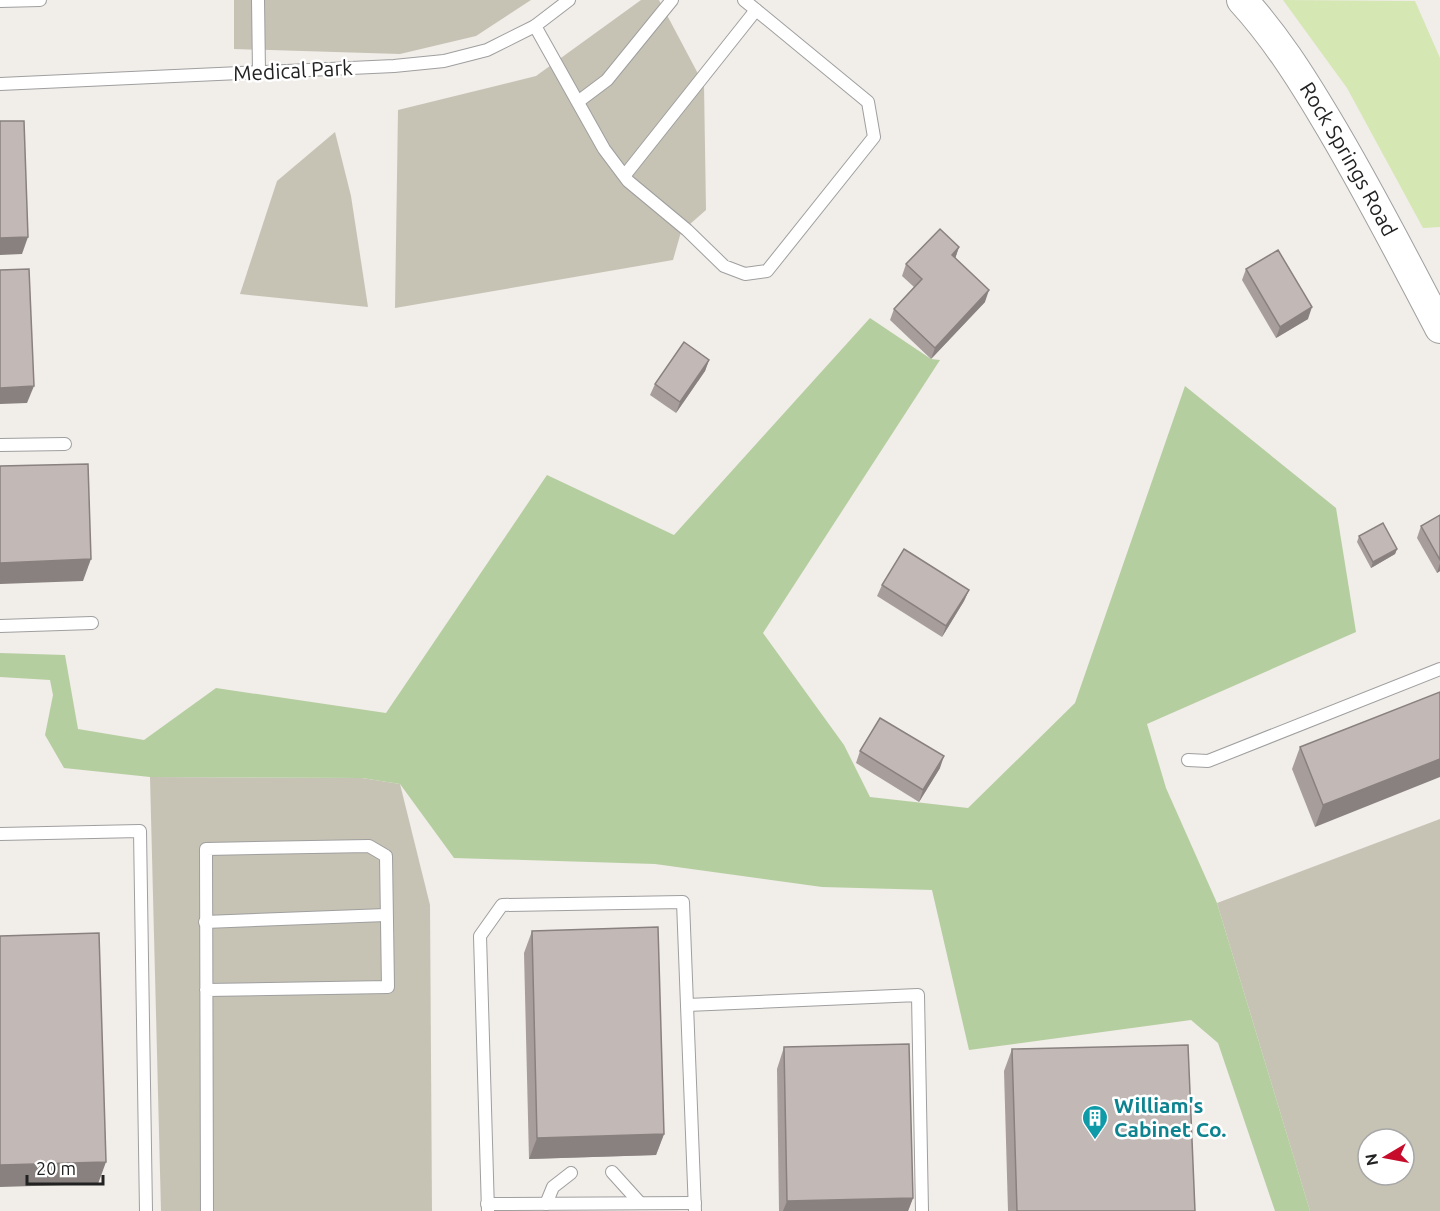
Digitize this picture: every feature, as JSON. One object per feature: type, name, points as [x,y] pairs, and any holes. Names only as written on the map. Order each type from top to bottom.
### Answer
[{"type":"street","name":"Rock Springs Road","points":[[1242,0],[1264,24],[1301,78],[1352,164],[1440,328]]},
{"type":"lane","points":[[0,1],[40,0]]},
{"type":"lane","points":[[258,0],[260,72]]},
{"type":"lane","name":"Medical Park","points":[[0,84],[394,66],[444,61],[487,50],[535,26],[569,0]]},
{"type":"lane","points":[[579,101],[607,80],[672,0]]},
{"type":"lane","points":[[535,26],[604,149],[628,181],[687,230],[724,266],[745,274],[767,271],[874,137],[868,102],[744,0]]},
{"type":"lane","points":[[625,175],[756,10]]},
{"type":"lane","points":[[0,446],[65,444]]},
{"type":"lane","points":[[0,626],[92,623]]},
{"type":"lane","points":[[1188,760],[1208,761],[1440,669]]},
{"type":"lane","points":[[0,834],[141,831],[146,1211]]},
{"type":"lane","points":[[206,990],[388,987],[386,856],[369,846],[206,849],[206,990],[207,1211]]},
{"type":"lane","points":[[683,902],[695,1207],[640,1203],[546,1204],[487,1208],[480,936],[502,905],[683,902]]},
{"type":"lane","points":[[206,922],[386,915]]},
{"type":"lane","points":[[687,1005],[918,994],[922,1211]]},
{"type":"lane","points":[[612,1172],[640,1203]]},
{"type":"lane","points":[[546,1204],[553,1187],[571,1173]]},
{"type":"shaded area","points":[[234,0],[531,0],[476,36],[400,54],[234,49]]},
{"type":"shaded area","points":[[641,0],[659,0],[704,85],[706,210],[681,232],[673,260],[395,308],[398,110],[536,76]]},
{"type":"shaded area","points":[[335,132],[351,196],[368,307],[240,294],[277,181]]},
{"type":"shaded area","points":[[150,777],[362,778],[400,784],[430,905],[432,1211],[161,1211]]},
{"type":"shaded area","points":[[1440,819],[1440,1211],[1310,1211],[1217,903]]},
{"type":"green space","points":[[1283,0],[1415,1],[1440,58],[1440,227],[1423,228],[1347,88]]},
{"type":"green space","points":[[870,318],[931,359],[940,360],[763,633],[844,745],[870,797],[968,808],[1075,703],[1185,386],[1336,508],[1356,632],[1147,724],[1166,788],[1217,903],[1310,1211],[1275,1211],[1218,1043],[1191,1020],[969,1050],[932,890],[822,887],[655,864],[454,858],[400,784],[362,778],[150,777],[64,768],[45,735],[53,695],[50,680],[0,677],[0,653],[65,655],[78,729],[144,740],[216,688],[386,713],[547,475],[674,535]]},
{"type":"building","points":[[0,121],[24,121],[28,237],[0,238]]},
{"type":"building","points":[[940,229],[959,247],[952,255],[989,290],[935,348],[894,309],[922,279],[906,264]]},
{"type":"building","points":[[1278,250],[1312,307],[1280,327],[1246,269]]},
{"type":"building","points":[[29,269],[34,386],[0,388],[0,270]]},
{"type":"building","points":[[684,342],[709,360],[680,402],[655,384]]},
{"type":"building","points":[[88,464],[91,559],[0,563],[0,466]]},
{"type":"building","points":[[1440,515],[1440,560],[1421,526]]},
{"type":"building","points":[[1383,523],[1397,549],[1373,562],[1359,536]]},
{"type":"building","points":[[904,549],[969,590],[946,626],[882,585]]},
{"type":"building","points":[[1440,692],[1440,759],[1323,805],[1300,747]]},
{"type":"building","points":[[880,718],[944,756],[923,790],[860,751]]},
{"type":"building","points":[[658,927],[664,1134],[537,1138],[532,931]]},
{"type":"building","points":[[99,933],[106,1162],[0,1165],[0,936]]},
{"type":"building","points":[[909,1044],[913,1198],[787,1201],[784,1047]]},
{"type":"building","name":"William's Cabinet Co.","points":[[1188,1045],[1195,1211],[1017,1211],[1012,1049]]},
{"type":"place","name":"William's Cabinet Co.","points":[[1095,1141]]}]
